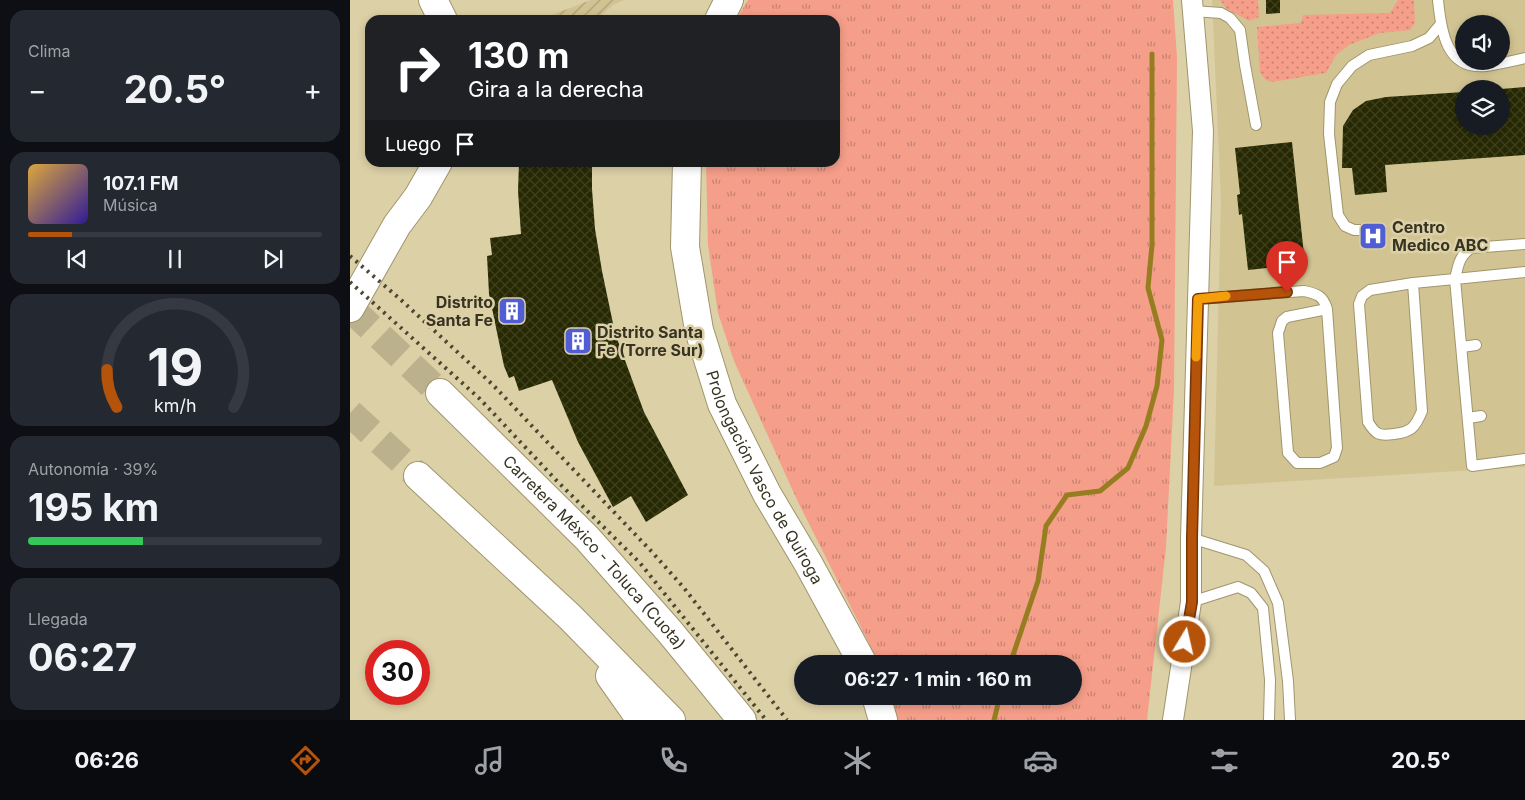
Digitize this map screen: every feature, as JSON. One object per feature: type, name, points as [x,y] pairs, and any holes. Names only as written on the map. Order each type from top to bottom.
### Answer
[{"type":"main road","points":[[433,0],[440,15]]},
{"type":"main road","points":[[722,15],[729,0]]},
{"type":"main road","points":[[350,308],[397,225],[418,197],[435,167]]},
{"type":"main road","name":"Prolongación Vasco de Quiroga","points":[[687,167],[685,247],[699,330],[722,404],[767,494],[808,562],[859,655]]},
{"type":"main road","name":"Carretera México - Toluca (Cuota)","points":[[440,393],[586,538],[670,632],[742,720]]},
{"type":"main road","points":[[418,476],[570,617],[671,720]]},
{"type":"main road","points":[[570,617],[641,720]]},
{"type":"main road","points":[[879,705],[883,720]]},
{"type":"street","points":[[1173,720],[1192,602],[1202,131],[1193,5]]},
{"type":"lane","points":[[1438,0],[1440,24],[1452,55],[1464,64],[1484,66],[1525,58]]},
{"type":"lane","points":[[1193,5],[1230,18],[1240,30],[1256,125]]},
{"type":"lane","points":[[1381,230],[1354,230],[1345,226],[1338,215],[1329,134],[1330,102],[1336,84],[1352,66],[1369,55],[1412,46],[1429,38],[1440,24]]},
{"type":"lane","points":[[1525,244],[1471,248],[1464,253],[1458,263],[1455,279],[1472,466],[1525,459]]},
{"type":"lane","points":[[1413,283],[1422,412],[1417,422],[1407,433],[1382,436],[1368,422],[1359,304],[1362,296],[1370,290],[1413,283],[1525,272]]},
{"type":"lane","points":[[1198,299],[1304,290],[1315,293],[1324,299],[1327,309],[1337,448],[1334,457],[1320,463],[1297,463],[1288,453],[1278,333],[1282,321],[1287,317],[1327,309]]},
{"type":"lane","points":[[1462,347],[1476,345]]},
{"type":"lane","points":[[1468,418],[1481,416]]},
{"type":"lane","points":[[1192,538],[1246,555],[1264,570],[1278,603],[1288,681],[1290,720]]},
{"type":"lane","points":[[1192,602],[1238,587],[1251,593],[1263,608],[1270,680],[1269,720]]},
{"type":"shaded area","points":[[591,0],[624,0],[613,5],[601,15],[551,15]]},
{"type":"shaded area","name":"Centro Medico ABC","points":[[1212,0],[1525,0],[1525,467],[1214,486],[1221,200]]},
{"type":"green space","points":[[748,0],[1173,0],[1177,58],[1174,390],[1166,547],[1147,720],[893,720],[889,705],[1082,705],[1082,655],[873,655],[869,643],[798,502],[734,361],[718,313],[708,245],[706,167],[840,167],[840,15],[739,15]]},
{"type":"green space","points":[[1220,0],[1258,0],[1259,17],[1249,21],[1227,9]]},
{"type":"green space","points":[[1398,0],[1414,0],[1415,23],[1410,30],[1380,33],[1349,45],[1336,55],[1326,73],[1272,82],[1266,80],[1260,73],[1257,27],[1301,23],[1303,15],[1390,13]]},
{"type":"building","points":[[1266,0],[1280,0],[1280,13],[1266,14]]},
{"type":"building","points":[[1525,87],[1525,155],[1385,165],[1387,192],[1355,195],[1352,168],[1342,168],[1343,126],[1353,110],[1366,101],[1386,97],[1455,93],[1455,135],[1510,135],[1510,88]]},
{"type":"building","points":[[1292,142],[1305,264],[1248,270],[1242,214],[1239,215],[1237,195],[1240,194],[1235,148]]},
{"type":"building","name":"Distrito Santa Fe (Torre Sur)","points":[[519,167],[592,167],[595,229],[615,333],[644,412],[688,495],[646,522],[631,496],[613,507],[578,442],[552,380],[519,391],[514,376],[509,378],[504,366],[489,294],[487,256],[492,255],[490,238],[521,234],[518,191]]},
{"type":"waterway","points":[[1013,655],[1038,581],[1046,526],[1067,495],[1100,491],[1128,468],[1146,426],[1157,386],[1162,340],[1148,288],[1152,245],[1152,54]]},
{"type":"waterway","points":[[994,720],[998,705]]},
{"type":"tunnel","points":[[350,308],[440,393]]},
{"type":"tunnel","points":[[350,413],[418,476]]},
{"type":"railway","points":[[350,256],[400,299],[492,384],[652,552],[684,588],[787,720]]},
{"type":"railway","points":[[350,282],[480,399],[556,480],[640,563],[766,720]]},
{"type":"slow traffic","points":[[1196,357],[1198,299],[1226,296]]},
{"type":"place","name":"Centro Medico ABC","points":[[1373,236]]},
{"type":"place","name":"Distrito Santa Fe","points":[[512,311]]},
{"type":"place","name":"Distrito Santa Fe (Torre Sur)","points":[[578,341]]},
{"type":"route","points":[[1185,642],[1192,602],[1198,299],[1287,292]]}]
